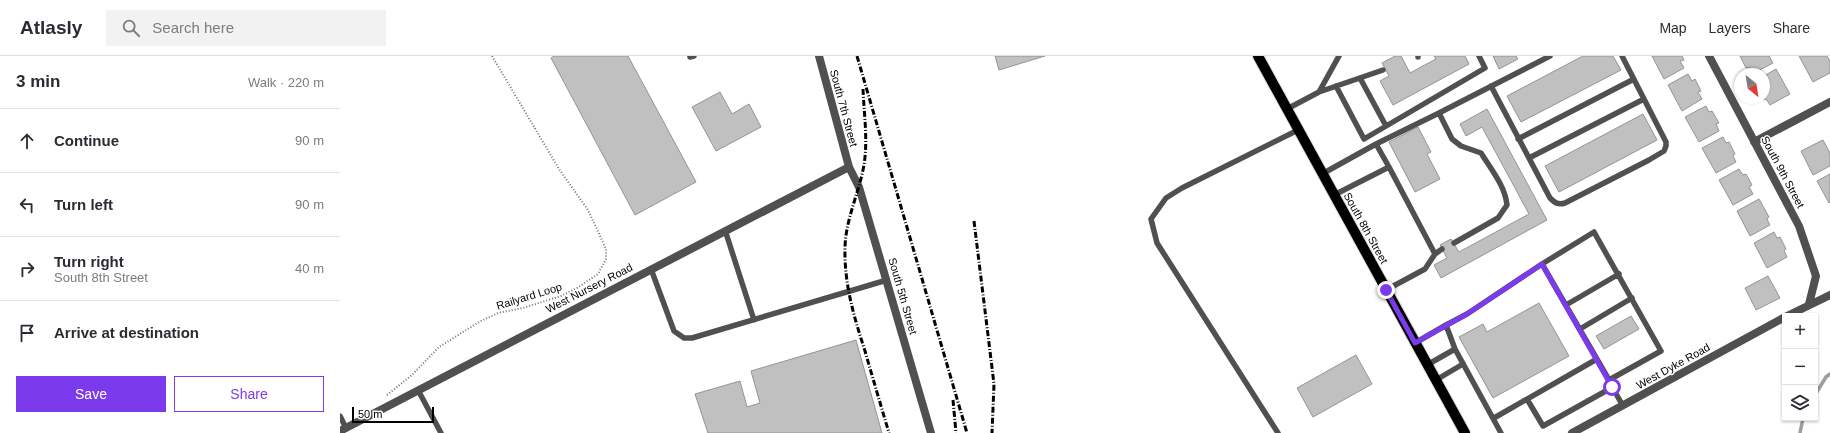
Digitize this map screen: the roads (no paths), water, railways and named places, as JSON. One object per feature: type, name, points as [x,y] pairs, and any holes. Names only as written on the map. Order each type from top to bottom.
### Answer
[{"type":"main road","name":"South 8th Street","points":[[1258,56],[1465,433]]},
{"type":"street","name":"South 7th Street","points":[[819,56],[849,167]]},
{"type":"street","name":"South 9th Street","points":[[1709,56],[1799,226],[1816,276],[1809,304]]},
{"type":"street","points":[[1754,142],[1830,102]]},
{"type":"street","name":"West Nursery Road","points":[[343,429],[849,167]]},
{"type":"street","name":"South 5th Street","points":[[849,167],[859,187],[931,433]]},
{"type":"street","name":"West Dyke Road","points":[[1793,313],[1830,294]]},
{"type":"street","name":"West Dyke Road","points":[[1572,433],[1782,319]]},
{"type":"lane","points":[[1319,92],[1339,56]]},
{"type":"lane","points":[[1336,86],[1364,139],[1485,68],[1479,56]]},
{"type":"lane","points":[[1322,174],[1376,144],[1550,56]]},
{"type":"lane","points":[[1491,86],[1550,198],[1554,203],[1560,204],[1572,200],[1664,151],[1666,142],[1622,56]]},
{"type":"lane","points":[[1287,109],[1319,92],[1383,70]]},
{"type":"lane","points":[[1360,78],[1386,126]]},
{"type":"lane","points":[[1518,139],[1634,79]]},
{"type":"lane","points":[[1529,158],[1644,99]]},
{"type":"lane","points":[[1439,113],[1452,139],[1461,146],[1481,153],[1501,185],[1506,197],[1507,205],[1498,218],[1454,243]]},
{"type":"lane","points":[[1278,433],[1157,242],[1151,219],[1166,198],[1182,188],[1298,130]]},
{"type":"lane","points":[[1376,144],[1435,254]]},
{"type":"lane","points":[[1334,195],[1389,167]]},
{"type":"lane","points":[[725,230],[754,320]]},
{"type":"lane","points":[[1415,343],[1467,314],[1542,264],[1594,232],[1661,351],[1609,380]]},
{"type":"lane","points":[[1386,290],[1425,269],[1435,254],[1442,249]]},
{"type":"lane","points":[[1542,264],[1623,406]]},
{"type":"lane","points":[[651,269],[669,322],[674,331],[684,338],[692,338],[887,280]]},
{"type":"lane","points":[[1566,305],[1618,274]]},
{"type":"lane","points":[[1580,329],[1632,298]]},
{"type":"lane","points":[[1446,325],[1455,349],[1501,433]]},
{"type":"lane","points":[[1427,365],[1455,349]]},
{"type":"lane","points":[[1494,418],[1597,359]]},
{"type":"lane","points":[[1436,380],[1463,364]]},
{"type":"lane","points":[[1528,399],[1543,426],[1612,387]]},
{"type":"lane","points":[[418,390],[441,433]]},
{"type":"lane","points":[[340,416],[343,429]]},
{"type":"waterway","points":[[1818,390],[1826,377],[1830,374]]},
{"type":"waterway","points":[[1800,433],[1802,421]]},
{"type":"railway","points":[[857,56],[967,433]]},
{"type":"railway","points":[[863,89],[866,137],[865,156],[862,175],[850,216],[846,236],[845,261],[848,287],[854,313],[889,433]]},
{"type":"railway","points":[[974,221],[994,384],[992,433]]},
{"type":"railway","points":[[953,400],[956,433]]}]
